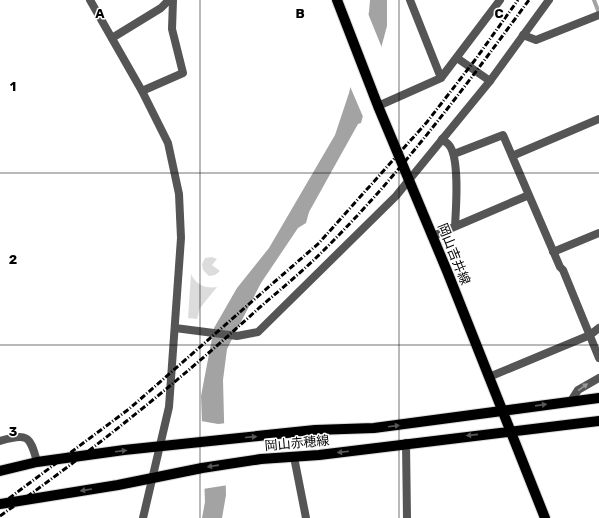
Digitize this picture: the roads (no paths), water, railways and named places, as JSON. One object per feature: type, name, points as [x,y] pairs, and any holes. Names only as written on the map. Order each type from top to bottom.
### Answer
[{"type":"main road","name":"岡山吉井線","points":[[337,0],[378,106],[433,236],[545,518]]},
{"type":"main road","name":"岡山赤穂線","points":[[0,471],[37,462],[158,446],[315,430],[374,428],[599,398]]},
{"type":"main road","name":"岡山赤穂線","points":[[0,504],[261,459],[294,457],[599,421]]},
{"type":"street","points":[[90,0],[142,91],[168,143],[180,194],[181,238],[169,407],[158,446],[142,518]]},
{"type":"street","points":[[112,38],[161,8],[169,0]]},
{"type":"street","points":[[142,91],[183,73],[172,29],[173,0]]},
{"type":"street","points":[[410,0],[441,78]]},
{"type":"street","points":[[378,106],[441,78],[500,0]]},
{"type":"street","points":[[174,328],[237,336],[258,332],[396,196],[490,81],[522,35],[549,0]]},
{"type":"street","points":[[522,35],[536,40],[598,15]]},
{"type":"street","points":[[457,58],[490,81]]},
{"type":"street","points":[[512,156],[599,119]]},
{"type":"street","points":[[454,154],[502,135],[553,252],[563,270],[599,358]]},
{"type":"street","points":[[442,139],[450,145],[454,154],[457,189],[456,226]]},
{"type":"street","points":[[433,236],[529,195]]},
{"type":"street","points":[[553,252],[599,233]]},
{"type":"street","points":[[489,377],[590,335],[599,328]]},
{"type":"street","points":[[571,401],[578,390],[599,378]]},
{"type":"street","points":[[0,441],[16,436],[24,436],[31,441],[37,462]]},
{"type":"street","points":[[406,443],[408,518]]},
{"type":"street","points":[[294,457],[306,518]]},
{"type":"waterway","points":[[594,0],[599,13]]},
{"type":"railway","points":[[0,505],[129,409],[319,243],[427,122],[475,60],[518,0]]},
{"type":"railway","points":[[0,516],[34,492],[133,416],[197,363],[300,273],[379,192],[431,130],[529,0]]}]
